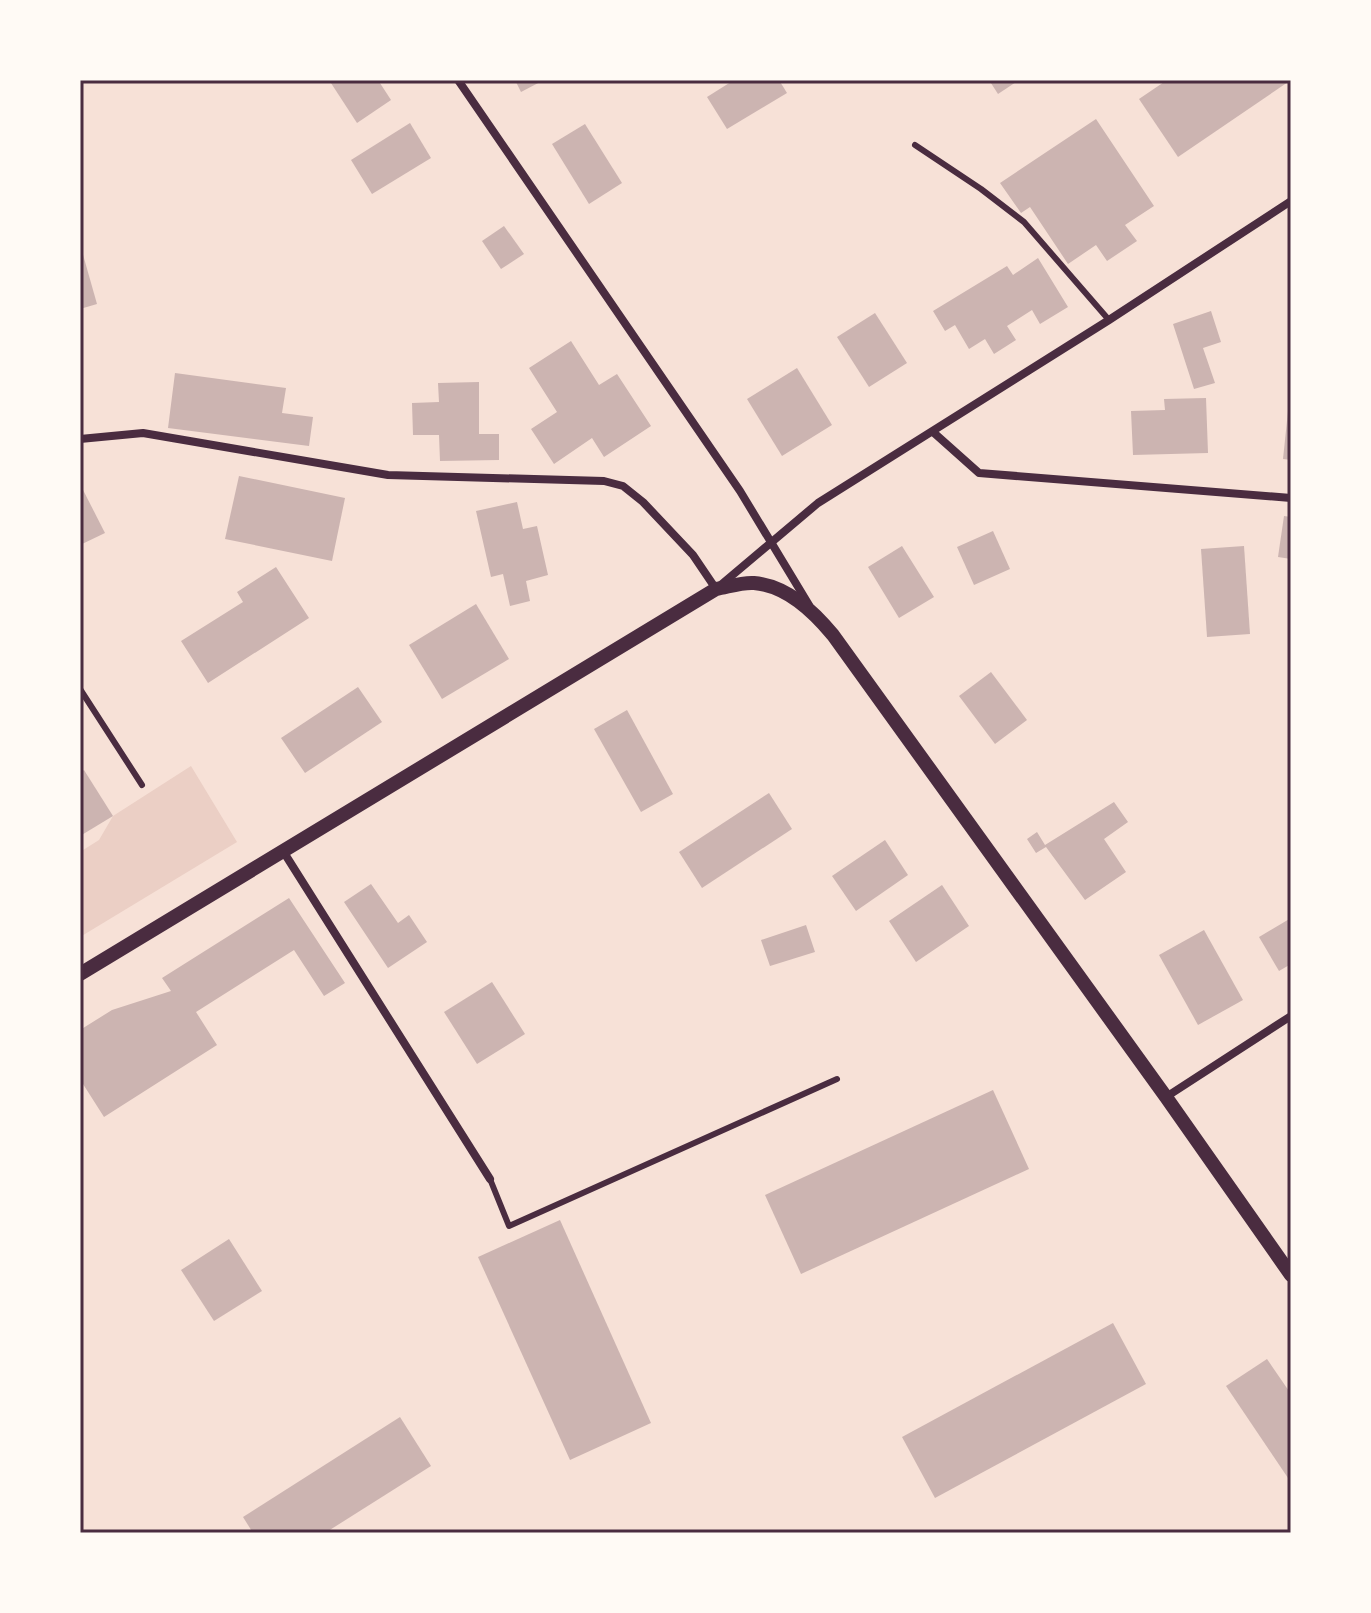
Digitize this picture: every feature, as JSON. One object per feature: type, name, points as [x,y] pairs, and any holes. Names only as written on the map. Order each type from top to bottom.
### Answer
[{"type":"street","points":[[458,80],[740,491],[815,613],[871,686],[1291,1275]]},
{"type":"street","points":[[80,974],[716,589],[818,503],[1291,201]]},
{"type":"street","points":[[933,432],[979,473],[1291,498]]},
{"type":"street","points":[[80,439],[143,433],[388,475],[604,481],[623,486],[643,502],[693,555],[716,589]]},
{"type":"street","points":[[716,589],[752,582],[770,586],[815,613]]},
{"type":"street","points":[[283,851],[490,1179]]},
{"type":"street","points":[[1166,1097],[1291,1016]]},
{"type":"lane","points":[[915,145],[1024,222],[1109,320]]},
{"type":"lane","points":[[80,689],[142,785]]},
{"type":"lane","points":[[490,1179],[509,1226],[837,1079]]},
{"type":"shaded area","points":[[191,766],[237,842],[80,937],[80,852],[99,840],[113,816]]},
{"type":"building","points":[[329,80],[378,80],[391,100],[357,123]]},
{"type":"building","points":[[515,80],[544,80],[521,92]]},
{"type":"building","points":[[734,80],[779,80],[787,93],[727,129],[707,97]]},
{"type":"building","points":[[989,80],[1019,80],[998,94]]},
{"type":"building","points":[[1167,80],[1291,80],[1178,157],[1139,99]]},
{"type":"building","points":[[1096,119],[1154,206],[1125,225],[1137,241],[1107,261],[1096,245],[1068,264],[1030,207],[1021,213],[1000,183]]},
{"type":"building","points":[[410,123],[431,158],[372,194],[351,160]]},
{"type":"building","points":[[585,124],[622,183],[589,204],[552,144]]},
{"type":"building","points":[[504,226],[524,254],[501,269],[482,241]]},
{"type":"building","points":[[80,244],[97,304],[80,309]]},
{"type":"building","points":[[1038,258],[1068,307],[1040,324],[1032,310],[1007,326],[1016,340],[994,354],[985,339],[969,349],[955,325],[945,331],[933,311],[1007,266],[1013,275]]},
{"type":"building","points":[[1211,311],[1221,342],[1203,348],[1215,383],[1194,389],[1173,324]]},
{"type":"building","points":[[875,313],[907,363],[869,387],[837,337]]},
{"type":"building","points":[[571,341],[599,385],[617,374],[651,426],[604,457],[592,438],[554,464],[531,429],[557,412],[529,368]]},
{"type":"building","points":[[797,368],[832,425],[782,456],[747,399]]},
{"type":"building","points":[[175,373],[286,388],[282,413],[313,417],[309,446],[168,428]]},
{"type":"building","points":[[479,382],[479,434],[499,434],[499,460],[440,461],[439,435],[413,435],[412,403],[439,402],[438,383]]},
{"type":"building","points":[[1206,398],[1208,453],[1133,455],[1131,411],[1165,410],[1164,399]]},
{"type":"building","points":[[1291,403],[1291,460],[1283,459]]},
{"type":"building","points":[[239,476],[345,498],[332,561],[225,539]]},
{"type":"building","points":[[80,484],[105,533],[80,545]]},
{"type":"building","points":[[517,502],[523,529],[537,526],[548,575],[526,581],[530,601],[510,606],[503,574],[491,577],[476,511]]},
{"type":"building","points":[[1284,516],[1291,517],[1291,559],[1278,557]]},
{"type":"building","points":[[993,531],[1010,569],[974,585],[957,547]]},
{"type":"building","points":[[902,546],[934,597],[899,618],[868,567]]},
{"type":"building","points":[[1244,546],[1250,634],[1207,637],[1201,549]]},
{"type":"building","points":[[276,567],[309,618],[208,683],[181,641],[243,602],[237,592]]},
{"type":"building","points":[[476,604],[509,659],[442,699],[409,645]]},
{"type":"building","points":[[991,672],[1027,720],[995,744],[959,696]]},
{"type":"building","points":[[358,687],[382,722],[305,773],[281,738]]},
{"type":"building","points":[[627,710],[673,794],[641,812],[594,729]]},
{"type":"building","points":[[84,770],[113,816],[80,836],[80,773]]},
{"type":"building","points":[[769,793],[792,829],[702,888],[679,852]]},
{"type":"building","points":[[1114,802],[1128,822],[1104,839],[1126,872],[1085,900],[1046,847],[1036,853],[1027,839],[1037,832],[1045,845]]},
{"type":"building","points":[[885,840],[908,875],[856,911],[832,876]]},
{"type":"building","points":[[371,884],[398,923],[409,915],[427,942],[388,968],[344,902]]},
{"type":"building","points":[[942,885],[969,926],[916,962],[889,921]]},
{"type":"building","points":[[289,898],[345,983],[324,996],[294,950],[196,1012],[217,1045],[104,1117],[83,1084],[80,1086],[80,1030],[112,1010],[171,991],[162,978]]},
{"type":"building","points":[[1291,918],[1291,964],[1279,971],[1259,937]]},
{"type":"building","points":[[806,925],[815,952],[770,966],[761,940]]},
{"type":"building","points":[[1204,930],[1243,1000],[1198,1025],[1159,955]]},
{"type":"building","points":[[492,982],[525,1034],[477,1064],[444,1012]]},
{"type":"building","points":[[993,1090],[1029,1169],[801,1274],[765,1195]]},
{"type":"building","points":[[560,1220],[651,1423],[570,1460],[478,1257]]},
{"type":"building","points":[[229,1239],[262,1291],[214,1321],[181,1270]]},
{"type":"building","points":[[1113,1323],[1146,1384],[935,1498],[902,1437]]},
{"type":"building","points":[[1267,1359],[1291,1394],[1291,1476],[1288,1478],[1226,1386]]},
{"type":"building","points":[[400,1417],[431,1466],[325,1533],[253,1533],[243,1517]]}]
